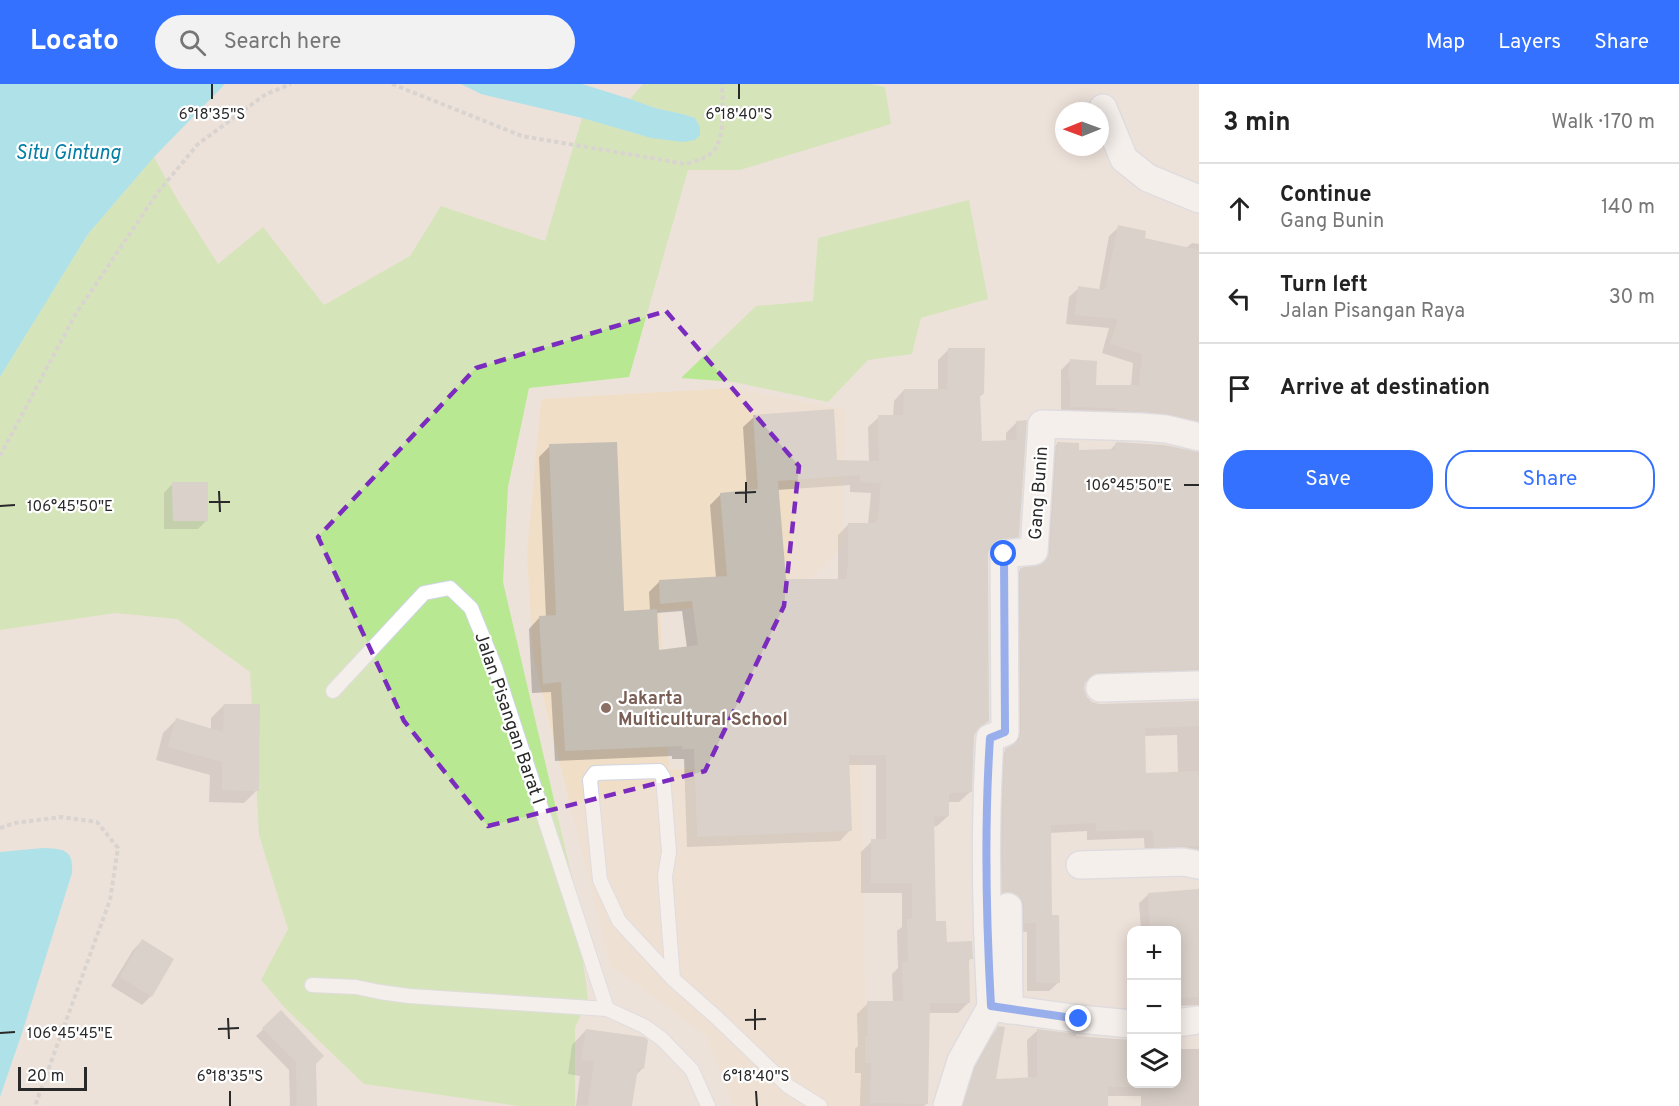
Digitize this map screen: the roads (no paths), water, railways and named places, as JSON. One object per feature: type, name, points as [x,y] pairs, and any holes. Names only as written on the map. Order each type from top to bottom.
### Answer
[{"type":"street","points":[[1109,123],[1124,159],[1148,178],[1199,199]]},
{"type":"street","name":"Gang Bunin","points":[[1000,1008],[986,883],[986,797],[990,738],[1005,732],[1004,554],[1034,551],[1042,424],[1141,426],[1199,437]]},
{"type":"street","points":[[1100,688],[1199,685]]},
{"type":"street","points":[[1080,865],[1183,862],[1199,865]]},
{"type":"street","points":[[946,1106],[961,1060],[1000,1008],[1008,907]]},
{"type":"street","points":[[1000,1008],[1127,1024]]},
{"type":"street","points":[[1181,1022],[1199,1020]]},
{"type":"lane","name":"Jalan Pisangan Barat I","points":[[333,691],[424,593],[450,588],[471,608],[495,667],[607,1009]]},
{"type":"lane","points":[[673,979],[665,876],[669,852],[663,777],[659,771],[595,773],[590,780],[600,880],[619,921],[673,979],[788,1086],[820,1106]]},
{"type":"lane","points":[[312,985],[356,987],[409,996],[607,1009],[644,1026],[662,1039],[692,1070],[708,1106]]},
{"type":"water","name":"Situ Gintung","points":[[0,84],[225,84],[154,157],[88,234],[0,377]]},
{"type":"water","points":[[461,84],[582,84],[655,108],[695,118],[700,127],[700,135],[695,140],[683,142],[651,138],[582,118],[481,94]]},
{"type":"water","points":[[43,848],[66,852],[71,859],[72,873],[0,1097],[0,852]]},
{"type":"place","name":"Jakarta Multicultural School","points":[[606,708]]}]
